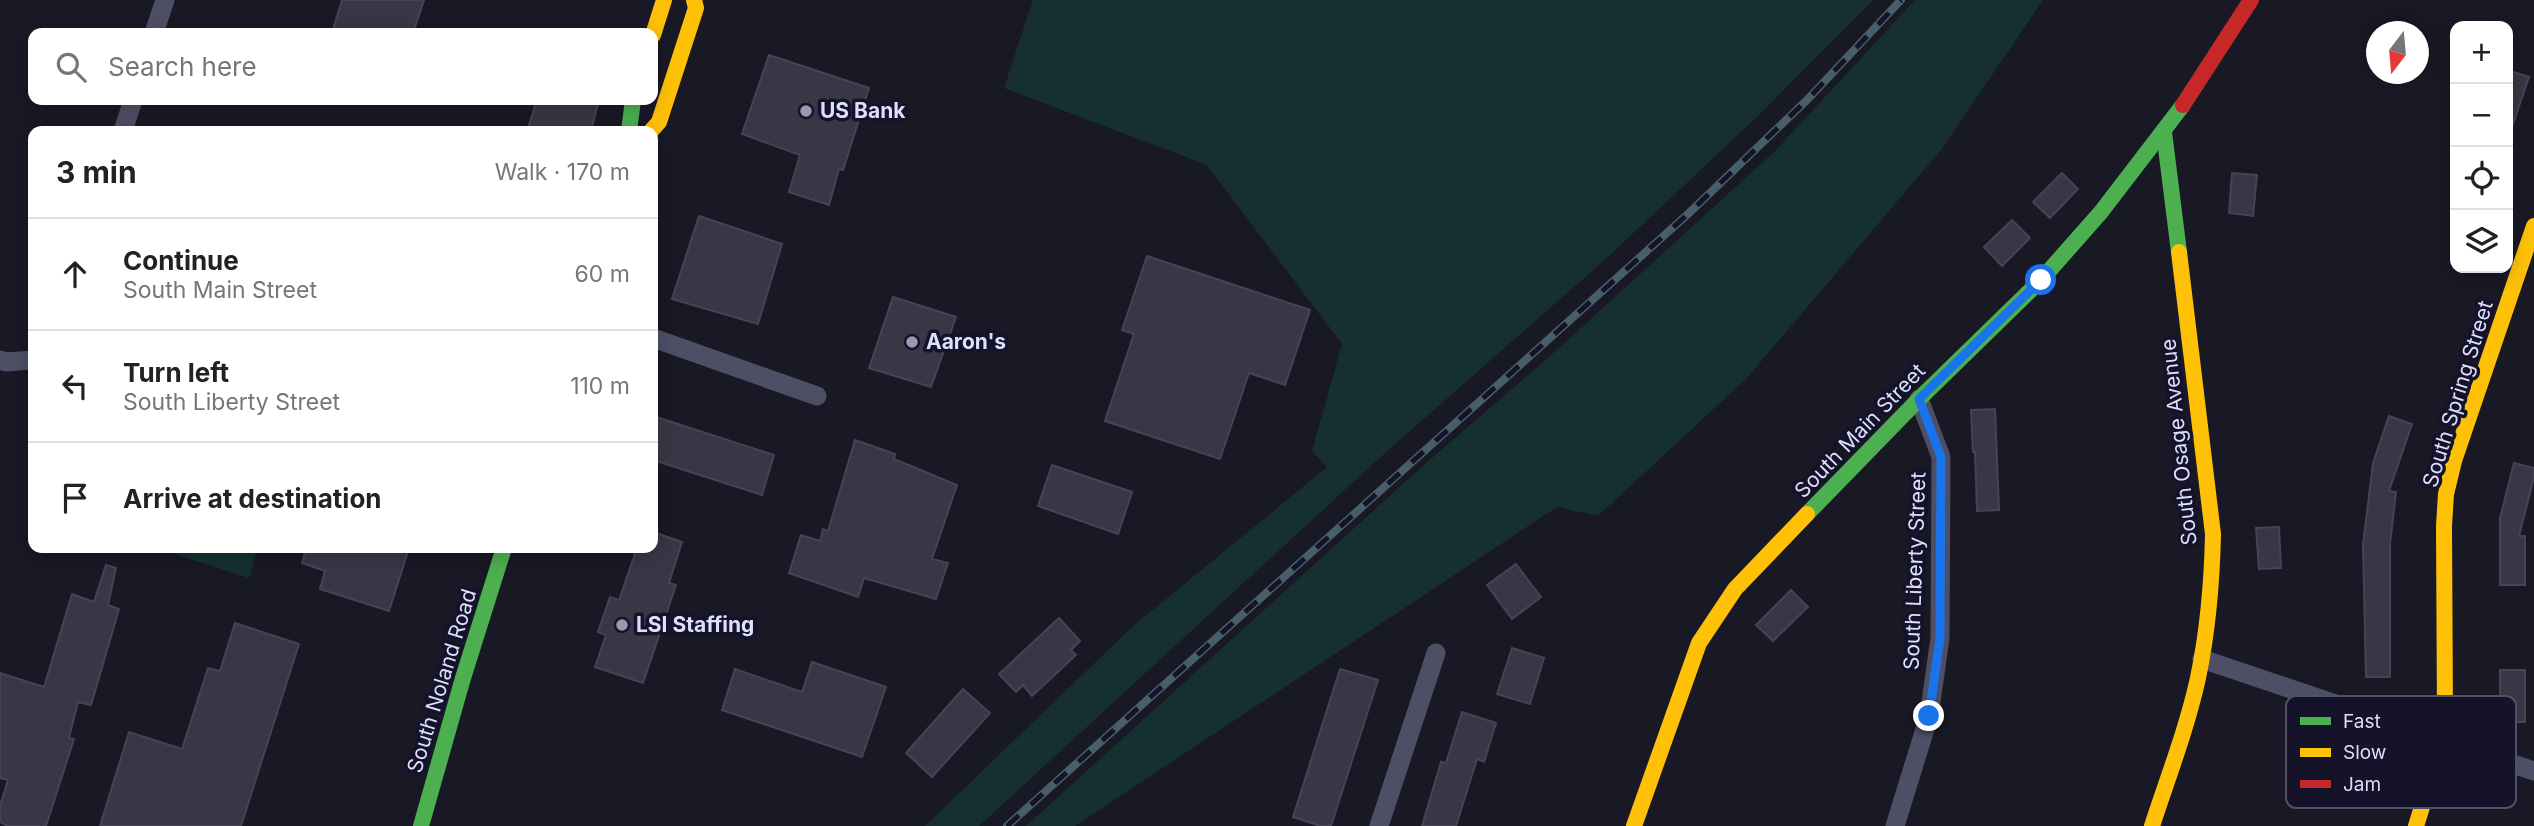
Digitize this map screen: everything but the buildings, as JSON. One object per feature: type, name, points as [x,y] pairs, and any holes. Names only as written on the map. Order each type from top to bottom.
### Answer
[{"type":"street","points":[[156,28],[165,0]]},
{"type":"street","points":[[655,28],[664,0]]},
{"type":"street","points":[[655,126],[696,8],[694,0]]},
{"type":"street","name":"South Main Street","points":[[1634,826],[1699,643],[1735,589],[1919,399],[2041,280],[2101,212],[2164,132],[2251,0]]},
{"type":"street","points":[[125,126],[131,105]]},
{"type":"street","points":[[629,126],[632,105]]},
{"type":"street","name":"South Osage Avenue","points":[[2152,826],[2202,659],[2211,593],[2214,534],[2164,132]]},
{"type":"street","name":"South Spring Street","points":[[2444,696],[2446,494],[2454,461],[2534,226]]},
{"type":"street","points":[[658,340],[817,396]]},
{"type":"street","points":[[0,360],[28,360]]},
{"type":"street","name":"South Liberty Street","points":[[1895,826],[1929,716],[1940,638],[1941,457],[1919,399]]},
{"type":"street","name":"South Noland Road","points":[[421,826],[502,553]]},
{"type":"street","points":[[1379,826],[1436,653]]},
{"type":"street","points":[[2202,659],[2312,696]]},
{"type":"street","points":[[2516,765],[2534,771]]},
{"type":"street","name":"South Spring Street","points":[[2416,826],[2422,808]]},
{"type":"green space","points":[[1033,0],[1873,0],[1760,114],[1608,257],[1385,453],[979,826],[925,826],[1132,627],[1327,467],[1312,451],[1342,344],[1207,165],[1004,88]]},
{"type":"green space","points":[[1915,0],[2043,0],[1941,150],[1746,379],[1598,516],[1557,507],[1075,826],[1026,826],[1775,151]]},
{"type":"green space","points":[[172,553],[256,553],[249,578]]},
{"type":"railway","points":[[1007,826],[1688,214],[1808,99],[1901,0]]},
{"type":"traffic: fast","points":[[630,126],[632,105]]},
{"type":"traffic: fast","points":[[1807,514],[1919,399],[2041,280],[2101,212],[2183,105]]},
{"type":"traffic: fast","points":[[2164,132],[2179,252]]},
{"type":"traffic: fast","points":[[421,826],[502,553]]},
{"type":"traffic: slow","points":[[655,28],[664,0]]},
{"type":"traffic: slow","points":[[655,126],[696,8],[694,0]]},
{"type":"traffic: slow","points":[[2445,696],[2446,494],[2454,461],[2534,226]]},
{"type":"traffic: slow","points":[[2152,826],[2194,697],[2207,624],[2212,570],[2213,534],[2179,252]]},
{"type":"traffic: slow","points":[[1634,826],[1699,643],[1735,589],[1807,514]]},
{"type":"traffic: slow","points":[[2416,826],[2422,808]]},
{"type":"traffic: jam","points":[[2183,105],[2251,0]]},
{"type":"place","name":"US Bank","points":[[806,111]]},
{"type":"place","name":"Aaron's","points":[[912,342]]},
{"type":"place","name":"LSI Staffing","points":[[622,625]]},
{"type":"route","points":[[1929,716],[1940,638],[1941,457],[1919,399],[2041,280]]}]
